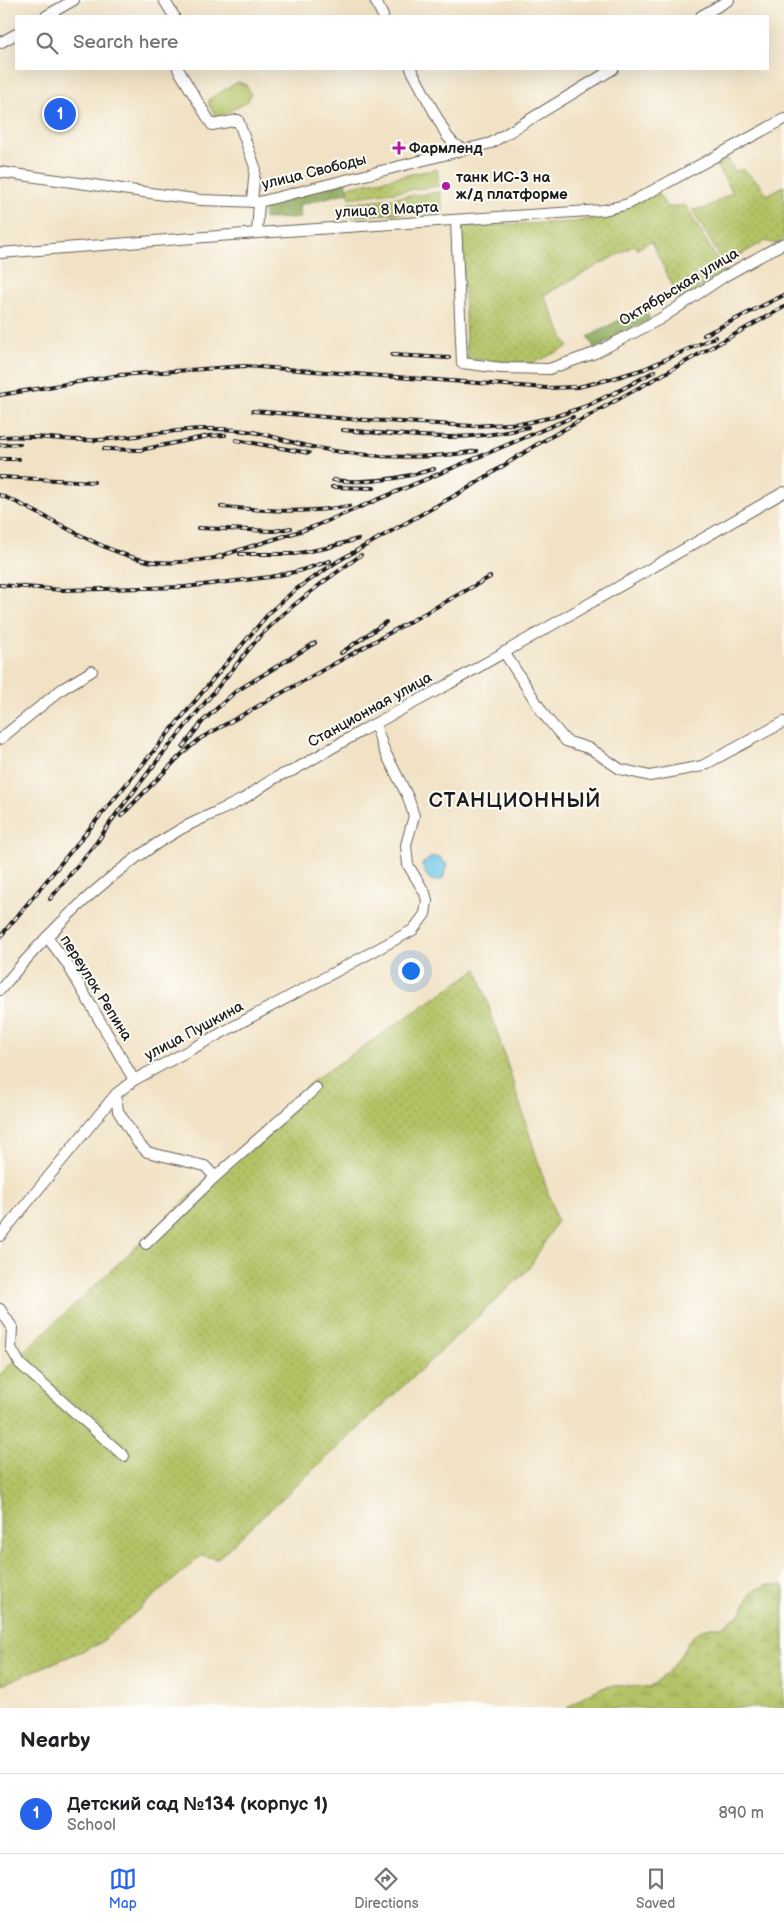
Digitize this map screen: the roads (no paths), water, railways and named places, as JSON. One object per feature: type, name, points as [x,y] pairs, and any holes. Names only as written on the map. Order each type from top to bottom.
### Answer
[{"type":"street","points":[[48,15],[74,0]]},
{"type":"street","points":[[164,0],[173,15]]},
{"type":"street","points":[[703,15],[729,0]]},
{"type":"street","points":[[379,2],[383,15]]},
{"type":"street","points":[[0,43],[15,35]]},
{"type":"street","points":[[179,70],[212,125],[238,120],[256,167],[255,202],[257,233]]},
{"type":"street","points":[[412,70],[447,136],[454,144],[464,149]]},
{"type":"street","name":"улица Свободы","points":[[0,172],[201,200],[255,202],[491,143],[611,70]]},
{"type":"street","name":"улица 8 Марта","points":[[0,253],[257,233],[604,210],[628,204],[784,118]]},
{"type":"street","name":"Октябрьская улица","points":[[456,221],[462,363],[501,368],[549,369],[595,353],[660,319],[725,276],[784,243]]},
{"type":"street","name":"Станционная улица","points":[[0,990],[30,954],[123,866],[180,830],[243,799],[280,774],[292,771],[784,492]]},
{"type":"street","points":[[504,652],[545,716],[566,741],[590,749],[620,769],[650,776],[702,766],[784,722]]},
{"type":"street","points":[[0,739],[62,690],[92,671]]},
{"type":"street","name":"улица Пушкина","points":[[0,1236],[116,1094],[134,1080],[413,930],[425,914],[425,893],[408,865],[406,845],[414,816],[408,797],[384,750],[375,724]]},
{"type":"street","name":"переулок Репина","points":[[48,937],[66,962],[134,1080]]},
{"type":"street","points":[[146,1244],[214,1177],[316,1088]]},
{"type":"street","points":[[116,1094],[118,1111],[138,1143],[147,1152],[205,1166],[214,1177]]},
{"type":"street","points":[[0,1309],[12,1327],[11,1348],[20,1364],[124,1456]]},
{"type":"water","points":[[432,857],[440,857],[445,864],[447,863],[443,879],[439,881],[429,878],[422,864]]},
{"type":"railway","points":[[704,335],[784,295]]},
{"type":"railway","points":[[0,937],[224,666],[270,612],[295,590],[338,561],[470,487],[536,445],[784,307]]},
{"type":"railway","points":[[0,395],[120,375],[244,366],[547,388],[578,387],[644,369],[715,337]]},
{"type":"railway","points":[[392,355],[449,358]]},
{"type":"railway","points":[[613,394],[655,371]]},
{"type":"railway","points":[[582,408],[618,391]]},
{"type":"railway","points":[[253,411],[473,426],[525,423],[553,417],[587,406]]},
{"type":"railway","points":[[217,557],[313,527],[573,417]]},
{"type":"railway","points":[[343,430],[413,436],[459,437],[505,432],[528,427]]},
{"type":"railway","points":[[0,437],[25,436],[98,440],[175,431],[214,429],[253,432],[312,447],[353,454],[415,457],[477,451]]},
{"type":"railway","points":[[104,449],[140,450],[209,436],[225,435]]},
{"type":"railway","points":[[236,440],[309,453]]},
{"type":"railway","points":[[0,445],[20,444]]},
{"type":"railway","points":[[0,459],[19,459]]},
{"type":"railway","points":[[333,480],[384,480],[434,469]]},
{"type":"railway","points":[[0,477],[94,482]]},
{"type":"railway","points":[[332,487],[374,488]]},
{"type":"railway","points":[[0,495],[124,555],[153,562],[193,561],[223,557]]},
{"type":"railway","points":[[221,507],[301,511],[349,506]]},
{"type":"railway","points":[[198,528],[274,531],[291,528]]},
{"type":"railway","points":[[240,554],[294,554],[358,539]]},
{"type":"railway","points":[[50,899],[97,842],[161,756],[260,636],[284,613],[361,555]]},
{"type":"railway","points":[[0,585],[62,590],[185,587],[270,577],[299,571],[330,561]]},
{"type":"railway","points":[[121,816],[182,754],[201,738],[490,577]]},
{"type":"railway","points":[[341,653],[386,622]]},
{"type":"railway","points":[[183,747],[203,721],[235,692],[315,643]]},
{"type":"place","name":"Детский сад №134 (корпус 1)","points":[[60,114]]},
{"type":"place","name":"Фармленд","points":[[399,148]]},
{"type":"place","name":"танк ИС-3 на ж/д платформе","points":[[446,186]]},
{"type":"district","name":"СТАНЦИОННЫЙ","points":[[515,801]]}]
